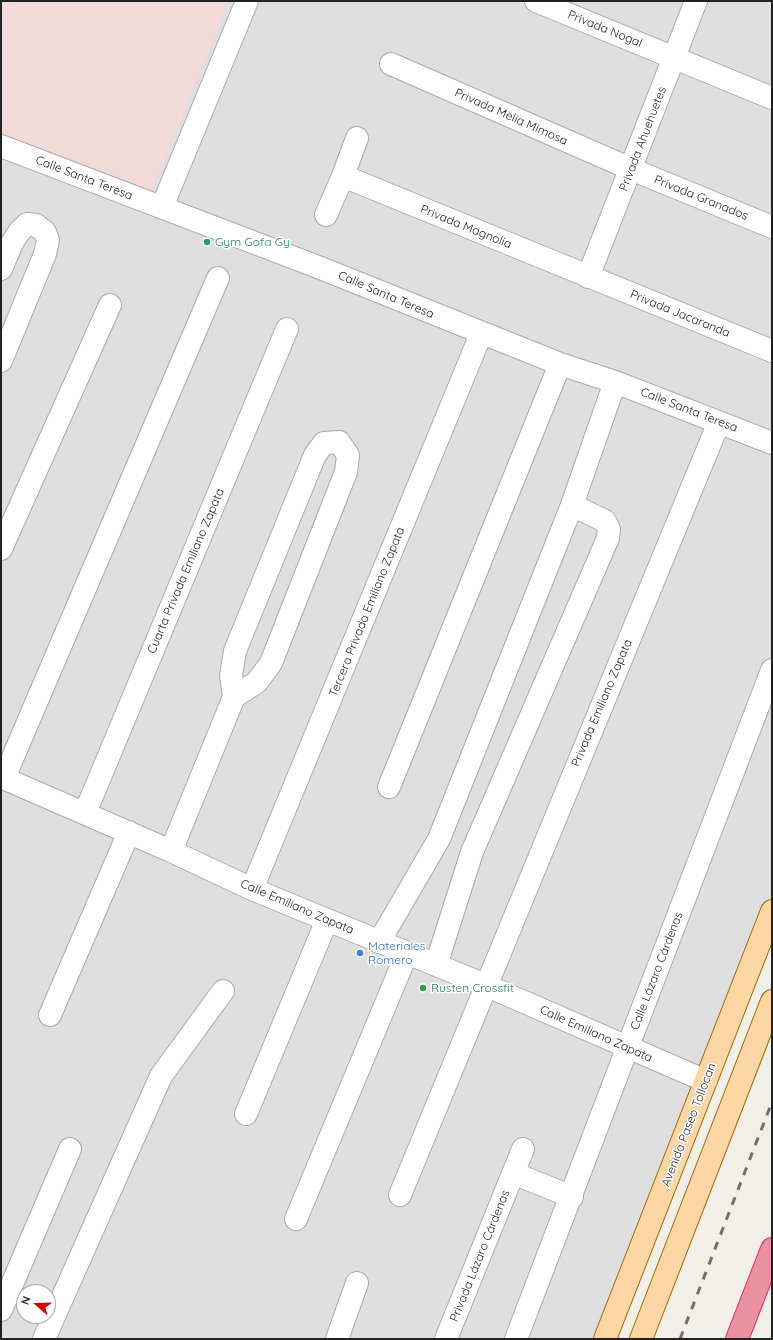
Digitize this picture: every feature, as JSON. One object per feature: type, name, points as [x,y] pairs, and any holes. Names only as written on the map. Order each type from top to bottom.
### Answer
[{"type":"highway","points":[[737,1339],[772,1249]]},
{"type":"main road","name":"Avenida Paseo Tollocan","points":[[605,1339],[772,911]]},
{"type":"main road","points":[[641,1339],[772,1001]]},
{"type":"street","points":[[162,207],[247,1]]},
{"type":"street","name":"Privada Nogal","points":[[536,1],[772,98]]},
{"type":"street","name":"Privada Ahuehuetes","points":[[588,277],[696,1]]},
{"type":"street","name":"Privada Melia Mimosa","points":[[390,64],[631,169]]},
{"type":"street","points":[[326,215],[358,138]]},
{"type":"street","name":"Calle Santa Teresa","points":[[1,146],[318,266],[481,334],[560,364],[615,382],[772,443]]},
{"type":"street","name":"Privada Granados","points":[[631,169],[772,227]]},
{"type":"street","name":"Privada Magnolia","points":[[343,176],[588,277]]},
{"type":"street","points":[[1,269],[12,243],[19,232],[27,224],[36,224],[45,232],[48,240],[45,254],[1,361]]},
{"type":"street","name":"Privada Jacaranda","points":[[588,277],[772,351]]},
{"type":"street","points":[[2,778],[218,278]]},
{"type":"street","points":[[1,549],[110,305]]},
{"type":"street","name":"Cuarta Privada Emiliano Zapata","points":[[86,813],[287,329]]},
{"type":"street","name":"Tercera Privada Emiliano Zapata","points":[[252,889],[481,334]]},
{"type":"street","points":[[389,786],[560,364]]},
{"type":"street","points":[[379,942],[439,839],[572,504],[615,382]]},
{"type":"street","name":"Privada Emiliano Zapata","points":[[400,1195],[719,422]]},
{"type":"street","points":[[171,851],[234,697],[231,675],[235,651],[315,455],[324,443],[339,442],[348,454],[346,472],[271,663],[258,682],[234,697]]},
{"type":"street","points":[[436,965],[472,852],[608,538],[609,529],[605,521],[572,504]]},
{"type":"street","name":"Calle Lázaro Cárdenas","points":[[516,1339],[572,1197],[772,670]]},
{"type":"street","name":"Calle Emiliano Zapata","points":[[2,778],[129,832],[252,889],[486,985],[706,1081]]},
{"type":"street","points":[[50,1015],[129,832]]},
{"type":"street","points":[[439,839],[472,852]]},
{"type":"street","points":[[246,1114],[326,920]]},
{"type":"street","points":[[296,1219],[407,953]]},
{"type":"street","points":[[44,1339],[161,1076],[223,991]]},
{"type":"street","points":[[1,1310],[70,1149]]},
{"type":"street","name":"Privada Lázaro Cárdenas","points":[[446,1339],[523,1149]]},
{"type":"street","points":[[513,1173],[572,1197]]},
{"type":"street","points":[[337,1339],[357,1283]]},
{"type":"shaded area","points":[[1,1],[772,1],[772,904],[614,1339],[1,1339]]},
{"type":"shaded area","points":[[1,1],[229,1],[149,198],[1,139]]},
{"type":"railway","points":[[680,1339],[772,1102]]},
{"type":"place","name":"Gym Gofa Gy","points":[[207,242]]},
{"type":"place","name":"Materiales Romero","points":[[360,953]]},
{"type":"place","name":"Rusten Crossfit","points":[[423,988]]}]
